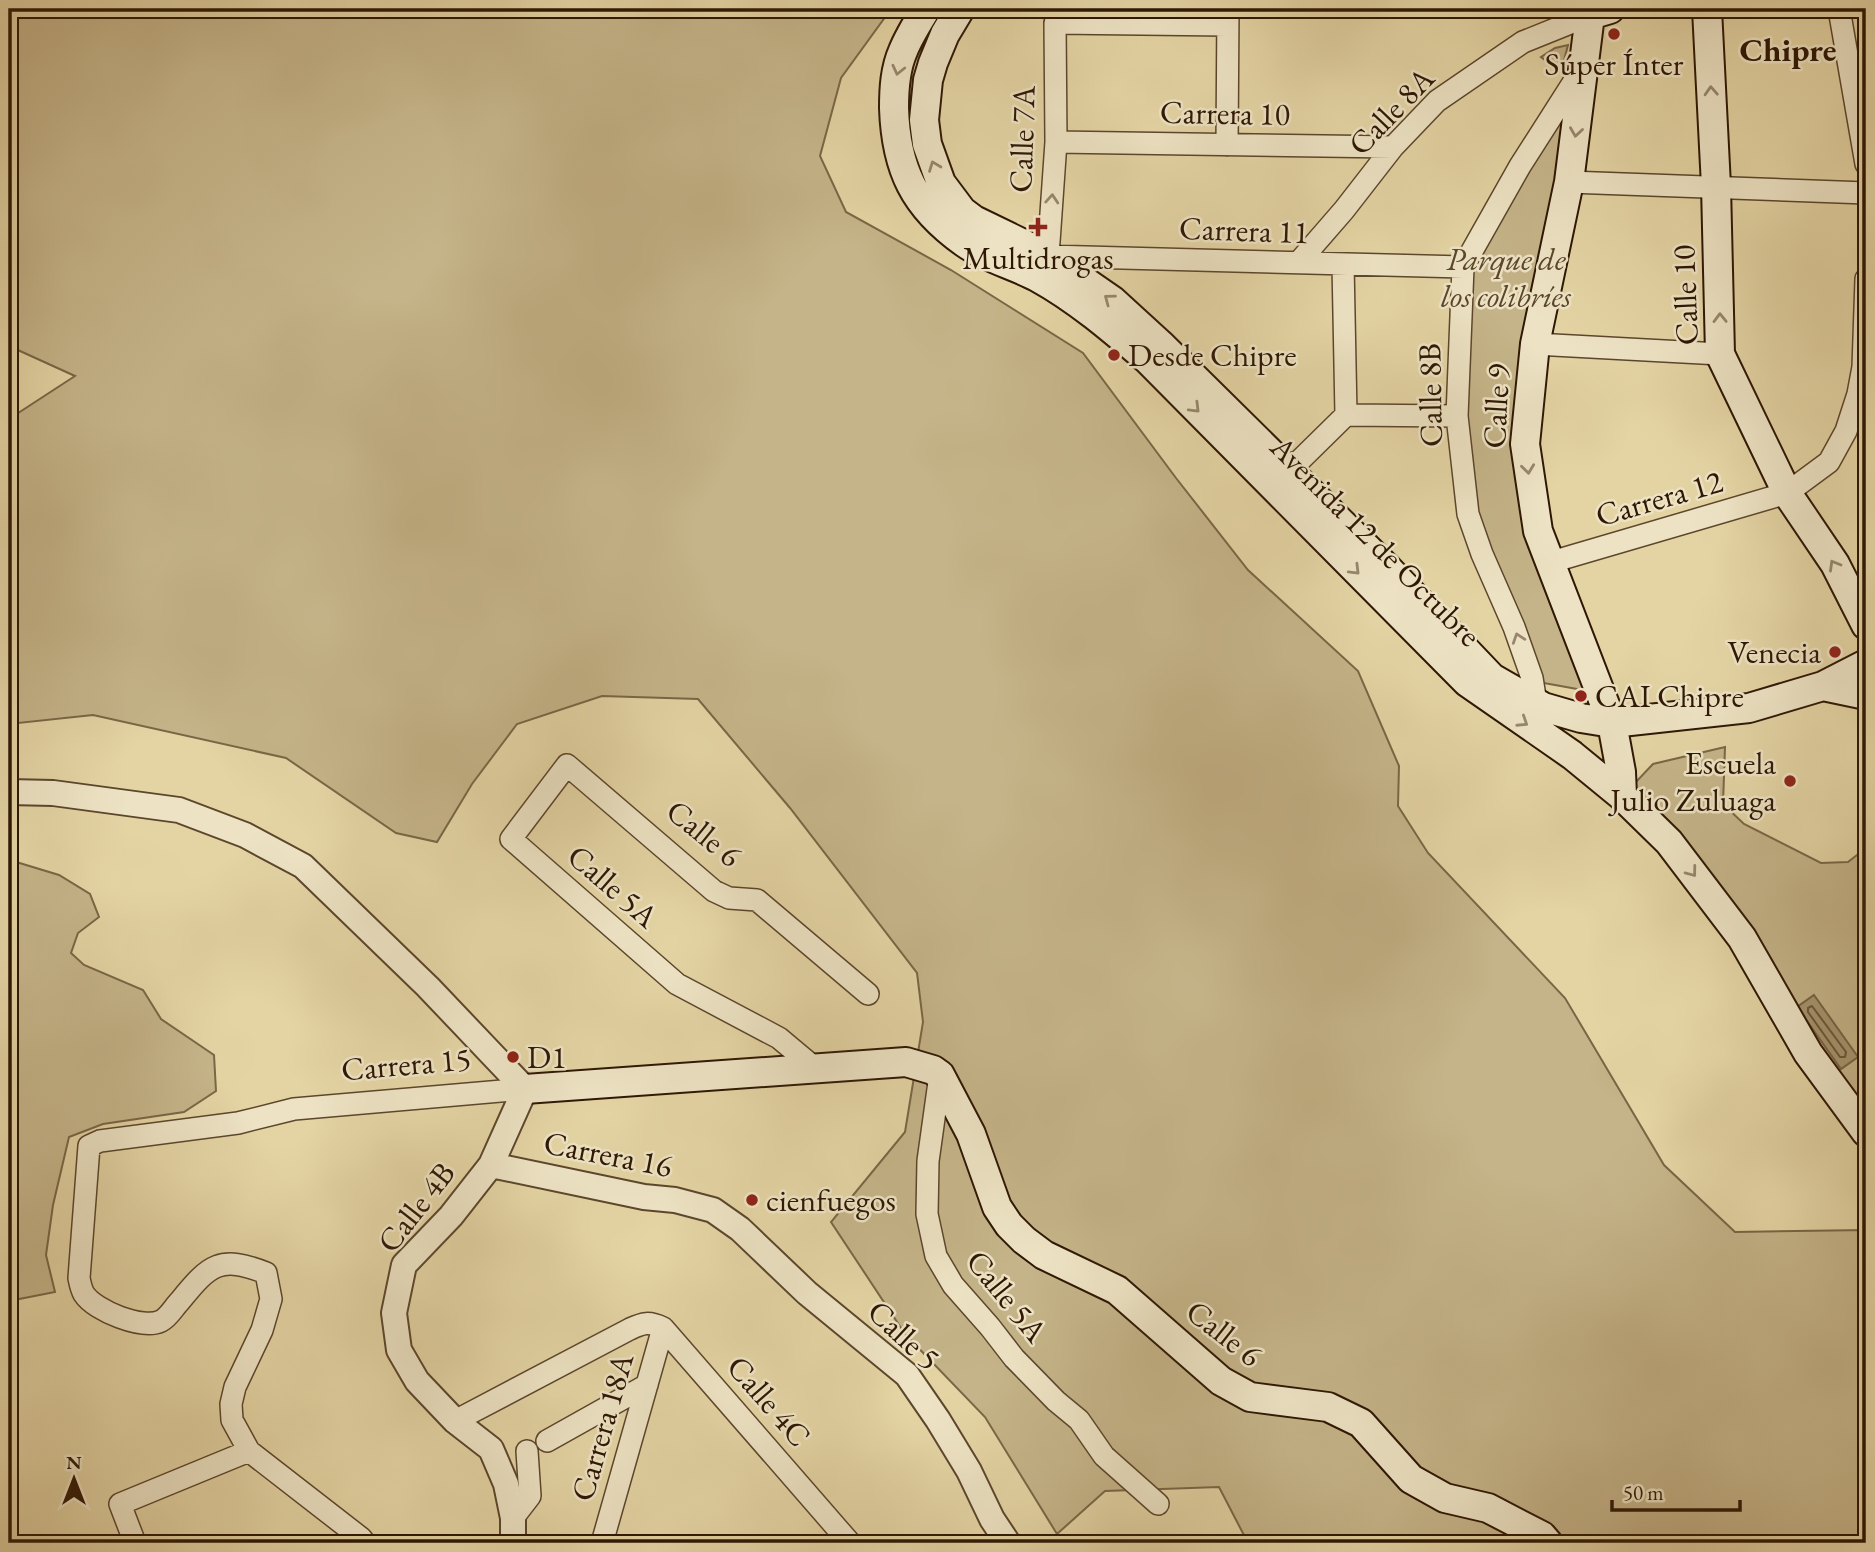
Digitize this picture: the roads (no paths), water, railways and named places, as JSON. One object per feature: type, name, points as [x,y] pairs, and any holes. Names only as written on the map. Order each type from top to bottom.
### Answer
[{"type":"main road","name":"Avenida 12 de Octubre","points":[[926,9],[903,51],[895,78],[895,127],[901,164],[911,186],[940,222],[967,244],[1042,267],[1114,301],[1389,570],[1492,678],[1536,703],[1581,718],[1612,723],[1749,708],[1823,686],[1866,664]]},
{"type":"main road","name":"Avenida 12 de Octubre","points":[[960,9],[945,34],[928,80],[924,120],[927,144],[941,183],[962,211],[1042,267],[1147,359],[1467,682],[1573,755],[1622,796],[1669,842],[1742,938],[1808,1054],[1866,1132]]},
{"type":"main road","name":"Calle 10","points":[[1707,9],[1716,186],[1720,354],[1787,493],[1835,564],[1866,625]]},
{"type":"main road","name":"Calle 9","points":[[1597,11],[1585,65],[1569,182],[1535,344],[1525,444],[1538,531],[1612,723],[1621,772],[1622,796]]},
{"type":"main road","points":[[1823,686],[1866,695]]},
{"type":"main road","name":"Carrera 15","points":[[525,1088],[906,1062],[933,1070],[940,1075]]},
{"type":"main road","name":"Calle 6","points":[[940,1075],[971,1133],[997,1207],[1009,1225],[1024,1240],[1044,1255],[1117,1290],[1221,1381],[1250,1397],[1328,1407],[1361,1423],[1411,1479],[1445,1498],[1488,1508],[1542,1536],[1548,1543]]},
{"type":"street","points":[[1839,9],[1858,74],[1866,152]]},
{"type":"street","name":"Calle 8A","points":[[1298,263],[1393,147],[1437,101],[1522,42],[1597,11]]},
{"type":"street","name":"Calle 7A","points":[[1042,267],[1056,142],[1055,23],[1227,17]]},
{"type":"street","points":[[1227,17],[1227,145]]},
{"type":"street","name":"Calle 8B","points":[[1536,703],[1532,678],[1514,627],[1482,554],[1468,514],[1457,416],[1462,267],[1520,166],[1585,65]]},
{"type":"street","name":"Carrera 10","points":[[1056,142],[1393,147]]},
{"type":"street","points":[[1569,182],[1866,193]]},
{"type":"street","name":"Carrera 11","points":[[1042,267],[1298,263],[1462,267]]},
{"type":"street","points":[[1343,264],[1346,415]]},
{"type":"street","points":[[1787,493],[1829,462],[1846,431],[1865,367],[1866,279]]},
{"type":"street","points":[[1535,344],[1720,354]]},
{"type":"street","points":[[1288,472],[1346,415],[1457,416]]},
{"type":"street","name":"Carrera 12","points":[[1549,563],[1787,493]]},
{"type":"street","name":"Calle 5A","points":[[566,765],[511,839],[677,984],[779,1038],[816,1069]]},
{"type":"street","name":"Calle 6","points":[[566,765],[714,891],[729,898],[757,901],[869,993]]},
{"type":"street","points":[[9,792],[53,793],[179,810],[245,835],[303,866],[428,987],[525,1088]]},
{"type":"street","name":"Calle 5A","points":[[940,1075],[928,1161],[927,1214],[936,1256],[953,1285],[1014,1358],[1056,1401],[1079,1420],[1104,1456],[1158,1504]]},
{"type":"street","name":"Carrera 15","points":[[249,1451],[232,1420],[231,1404],[235,1387],[262,1330],[271,1299],[266,1273],[243,1264],[217,1265],[203,1275],[164,1320],[150,1324],[136,1322],[99,1308],[84,1294],[79,1278],[89,1146],[100,1141],[238,1124],[294,1109],[525,1088]]},
{"type":"street","name":"Calle 4B","points":[[513,1543],[513,1518],[506,1484],[491,1449],[455,1421],[416,1381],[399,1350],[394,1314],[404,1265],[451,1216],[491,1165],[525,1088]]},
{"type":"street","name":"Carrera 16","points":[[491,1165],[643,1197],[675,1200],[713,1210]]},
{"type":"street","name":"Calle 5","points":[[713,1210],[740,1229],[807,1293],[906,1375],[962,1461],[992,1519],[1008,1543]]},
{"type":"street","points":[[455,1421],[644,1322],[653,1322],[663,1328]]},
{"type":"street","name":"Carrera 18A","points":[[602,1543],[663,1328]]},
{"type":"street","name":"Calle 4C","points":[[663,1328],[850,1543]]},
{"type":"street","points":[[547,1441],[647,1385]]},
{"type":"street","points":[[135,1543],[120,1504],[249,1451],[365,1543]]},
{"type":"street","points":[[513,1518],[530,1496],[527,1451]]},
{"type":"water","points":[[1814,995],[1858,1057],[1841,1069],[1797,1007]]},
{"type":"place","name":"Súper Ínter","points":[[1614,34]]},
{"type":"place","name":"Multidrogas","points":[[1038,227]]},
{"type":"place","name":"Desde Chipre","points":[[1114,355]]},
{"type":"place","name":"Venecia","points":[[1835,652]]},
{"type":"place","name":"CAI Chipre","points":[[1581,696]]},
{"type":"place","name":"Escuela Julio Zuluaga","points":[[1790,781]]},
{"type":"place","name":"D1","points":[[513,1057]]},
{"type":"place","name":"cienfuegos","points":[[752,1200]]},
{"type":"district","name":"Chipre","points":[[1788,49]]},
{"type":"park label","name":"Parque de los colibríes","points":[[1506,278]]}]
